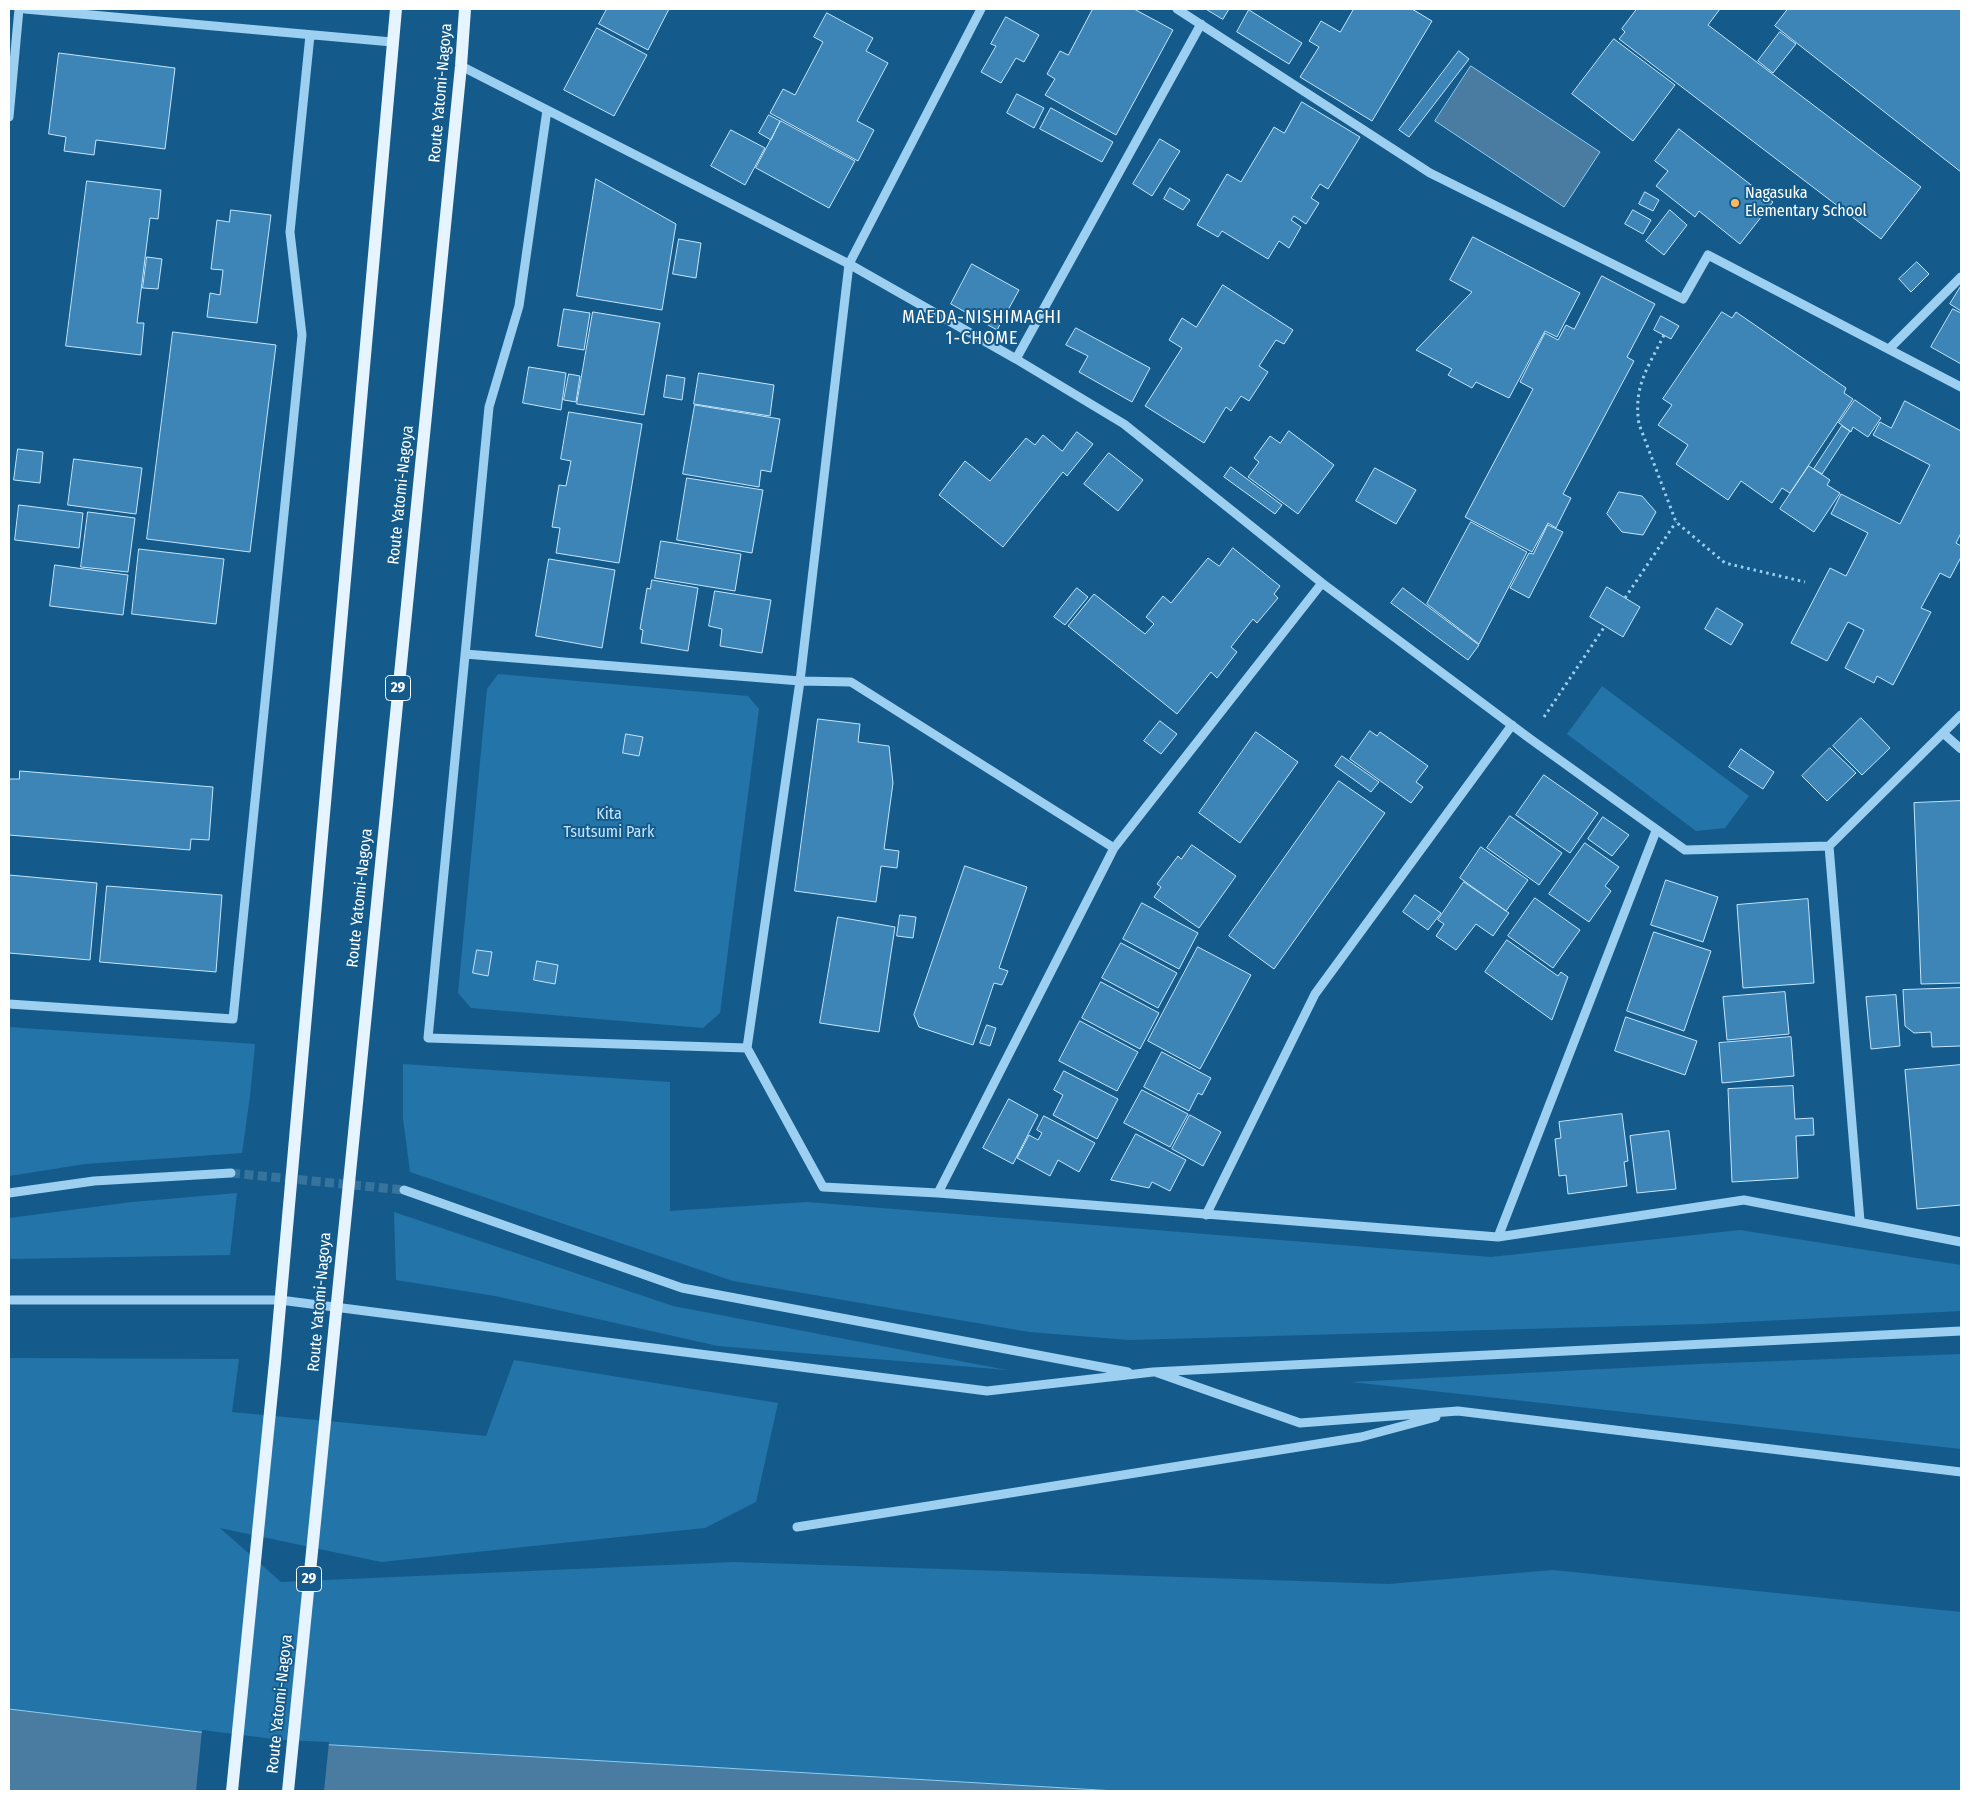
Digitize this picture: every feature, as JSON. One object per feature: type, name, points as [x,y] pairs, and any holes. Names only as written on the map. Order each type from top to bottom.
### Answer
[{"type":"main road","points":[[232,1791],[271,1402],[396,9]]},
{"type":"main road","name":"Route Yatomi-Nagoya","points":[[288,1791],[461,66],[465,9]]},
{"type":"street","points":[[9,117],[19,9]]},
{"type":"street","points":[[25,9],[392,42]]},
{"type":"street","points":[[981,9],[849,264],[800,681],[747,1048],[823,1188],[938,1193],[1498,1237],[1744,1200],[1961,1242]]},
{"type":"street","points":[[1177,9],[1430,173],[1683,299],[1708,255],[1961,387]]},
{"type":"street","points":[[1016,358],[1201,24]]},
{"type":"street","points":[[9,1004],[233,1019],[302,335],[290,232],[310,35]]},
{"type":"street","points":[[461,66],[849,264],[1016,358],[1124,424],[1322,582],[1529,738],[1685,850],[1829,846],[1961,715]]},
{"type":"street","points":[[547,110],[519,306],[489,407],[428,1038],[747,1048]]},
{"type":"street","points":[[1889,349],[1961,277]]},
{"type":"street","points":[[938,1193],[1114,848],[1322,582]]},
{"type":"street","points":[[465,654],[800,681],[851,682],[1114,848]]},
{"type":"street","points":[[1206,1215],[1315,994],[1512,725]]},
{"type":"street","points":[[1943,733],[1961,749]]},
{"type":"street","points":[[1498,1237],[1656,830]]},
{"type":"street","points":[[1829,846],[1860,1222]]},
{"type":"street","points":[[9,1193],[94,1181],[231,1174]]},
{"type":"street","points":[[404,1190],[682,1288],[1138,1374]]},
{"type":"street","points":[[9,1300],[280,1300],[987,1391],[1153,1372],[1961,1331]]},
{"type":"street","points":[[1153,1372],[1300,1423],[1458,1411],[1961,1472]]},
{"type":"street","points":[[798,1527],[1361,1437],[1458,1411]]},
{"type":"path","points":[[1664,336],[1639,385],[1636,407],[1639,424],[1676,522],[1725,563],[1805,582]]},
{"type":"path","points":[[1625,598],[1676,522]]},
{"type":"path","points":[[1529,738],[1605,626]]},
{"type":"green space","name":"Kita Tsutsumi Park","points":[[498,674],[748,696],[759,709],[720,1013],[703,1028],[471,1008],[458,993],[487,689]]},
{"type":"green space","points":[[1602,686],[1749,796],[1725,828],[1696,831],[1567,734]]},
{"type":"green space","points":[[9,1027],[255,1044],[242,1153],[85,1164],[9,1176]]},
{"type":"green space","points":[[403,1064],[670,1082],[670,1211],[807,1202],[1491,1257],[1740,1230],[1961,1265],[1961,1311],[1703,1324],[1129,1340],[1029,1332],[733,1281],[410,1172],[403,1118]]},
{"type":"green space","points":[[237,1193],[230,1255],[9,1259],[9,1218],[132,1202]]},
{"type":"green space","points":[[394,1212],[673,1306],[1007,1370],[718,1346],[495,1296],[396,1280]]},
{"type":"green space","points":[[1961,1354],[1961,1449],[1351,1382],[1699,1364]]},
{"type":"green space","points":[[9,1358],[239,1359],[232,1412],[486,1436],[514,1360],[778,1403],[756,1502],[705,1528],[381,1562],[220,1528],[281,1582],[734,1562],[1388,1584],[1553,1570],[1961,1612],[1961,1791],[1116,1791],[282,1742],[9,1709]]},
{"type":"shaded area","points":[[1471,66],[1600,152],[1564,207],[1435,121]]},
{"type":"shaded area","points":[[9,1709],[282,1742],[1116,1791],[9,1791]]},
{"type":"pier","points":[[202,1730],[282,1740],[329,1742],[324,1791],[196,1791]]},
{"type":"building","points":[[607,9],[669,9],[648,50],[599,24]]},
{"type":"building","points":[[1093,9],[1134,9],[1173,30],[1116,135],[1045,95],[1055,79],[1047,74],[1060,51],[1068,55]]},
{"type":"building","points":[[1206,9],[1229,9],[1223,19]]},
{"type":"building","points":[[1354,9],[1412,9],[1432,21],[1372,121],[1300,77],[1319,47],[1309,41],[1321,21],[1340,32]]},
{"type":"building","points":[[1637,9],[1720,9],[1708,25],[1921,187],[1881,239],[1619,39],[1625,32],[1622,29]]},
{"type":"building","points":[[1788,9],[1961,9],[1961,172],[1775,26]]},
{"type":"building","points":[[1249,10],[1302,43],[1289,64],[1237,32]]},
{"type":"building","points":[[827,13],[873,38],[866,51],[888,63],[857,121],[874,130],[858,161],[770,113],[783,89],[795,95],[823,42],[814,37]]},
{"type":"building","points":[[1006,17],[1039,35],[1024,62],[1016,58],[1001,83],[981,72],[996,46],[991,44]]},
{"type":"building","points":[[597,28],[647,55],[614,116],[564,90]]},
{"type":"building","points":[[1780,32],[1796,44],[1773,73],[1758,61]]},
{"type":"building","points":[[1614,39],[1675,85],[1633,141],[1572,94]]},
{"type":"building","points":[[1459,51],[1469,59],[1409,137],[1399,130]]},
{"type":"building","points":[[59,53],[175,68],[165,149],[96,140],[94,155],[64,151],[66,137],[49,134]]},
{"type":"building","points":[[1017,94],[1044,108],[1034,128],[1007,113]]},
{"type":"building","points":[[1302,102],[1360,137],[1328,189],[1320,184],[1311,198],[1319,203],[1306,224],[1294,216],[1291,220],[1301,227],[1289,248],[1279,241],[1268,259],[1222,231],[1218,237],[1197,225],[1227,174],[1241,182],[1274,127],[1284,133]]},
{"type":"building","points":[[1051,108],[1113,142],[1102,162],[1040,129]]},
{"type":"building","points":[[769,115],[780,121],[771,140],[759,133]]},
{"type":"building","points":[[781,121],[855,161],[829,208],[756,168]]},
{"type":"building","points":[[1679,129],[1773,202],[1740,244],[1699,211],[1695,217],[1656,186],[1668,171],[1655,161]]},
{"type":"building","points":[[731,130],[765,148],[745,185],[711,166]]},
{"type":"building","points":[[1160,139],[1180,151],[1152,196],[1133,184]]},
{"type":"building","points":[[596,179],[676,224],[662,310],[577,296]]},
{"type":"building","points":[[87,181],[161,190],[158,219],[150,218],[137,323],[144,323],[141,355],[66,346]]},
{"type":"building","points":[[1170,188],[1190,200],[1183,210],[1164,199]]},
{"type":"building","points":[[1645,192],[1659,200],[1653,211],[1639,204]]},
{"type":"building","points":[[231,210],[271,215],[257,323],[207,317],[210,293],[220,295],[223,270],[211,269],[217,220],[229,222]]},
{"type":"building","points":[[1633,210],[1651,220],[1643,234],[1625,224]]},
{"type":"building","points":[[1670,210],[1687,225],[1664,255],[1646,241]]},
{"type":"building","points":[[1473,237],[1580,293],[1557,337],[1545,331],[1509,398],[1476,382],[1472,388],[1448,375],[1452,369],[1416,350],[1472,292],[1450,280]]},
{"type":"building","points":[[679,239],[701,243],[696,278],[673,274]]},
{"type":"building","points":[[147,257],[162,259],[158,289],[143,288]]},
{"type":"building","points":[[1917,262],[1929,274],[1911,292],[1899,279]]},
{"type":"building","points":[[972,264],[1019,290],[997,330],[951,304]]},
{"type":"building","points":[[1602,276],[1655,304],[1627,357],[1634,361],[1563,494],[1571,498],[1556,528],[1548,523],[1532,552],[1465,517],[1533,389],[1520,382],[1545,333],[1558,340],[1566,325],[1574,329]]},
{"type":"building","points":[[1223,285],[1293,330],[1284,344],[1276,340],[1259,366],[1268,372],[1249,401],[1241,396],[1231,411],[1226,407],[1204,443],[1145,406],[1182,348],[1169,340],[1182,318],[1196,327]]},
{"type":"building","points":[[1961,286],[1961,311],[1950,304]]},
{"type":"building","points":[[564,309],[590,313],[584,350],[558,346]]},
{"type":"building","points":[[1953,309],[1961,313],[1961,364],[1931,347]]},
{"type":"building","points":[[593,312],[660,323],[644,415],[577,404]]},
{"type":"building","points":[[1722,312],[1732,318],[1736,312],[1846,388],[1844,393],[1853,399],[1790,493],[1782,488],[1772,503],[1741,481],[1728,500],[1676,464],[1688,445],[1658,425],[1672,405],[1663,399]]},
{"type":"building","points":[[1661,316],[1679,326],[1671,339],[1654,330]]},
{"type":"building","points":[[1076,328],[1150,368],[1132,402],[1079,372],[1088,356],[1066,345]]},
{"type":"building","points":[[173,332],[276,345],[250,552],[147,539]]},
{"type":"building","points":[[529,367],[566,373],[561,410],[523,403]]},
{"type":"building","points":[[699,373],[774,385],[770,416],[694,404]]},
{"type":"building","points":[[569,374],[580,376],[576,402],[564,400]]},
{"type":"building","points":[[667,375],[685,378],[682,400],[664,397]]},
{"type":"building","points":[[1855,400],[1881,418],[1868,437],[1853,427],[1851,432],[1839,423]]},
{"type":"building","points":[[1905,401],[1961,431],[1961,533],[1956,543],[1961,546],[1961,557],[1950,578],[1940,573],[1921,608],[1931,612],[1893,685],[1877,676],[1874,683],[1845,668],[1864,630],[1848,622],[1827,661],[1791,643],[1830,568],[1846,576],[1868,533],[1831,514],[1841,494],[1900,524],[1930,465],[1873,435],[1880,422],[1891,428]]},
{"type":"building","points":[[695,405],[780,419],[771,472],[761,470],[759,487],[683,474]]},
{"type":"building","points":[[569,412],[642,424],[619,563],[556,553],[560,528],[552,527],[559,485],[566,486],[571,461],[561,459]]},
{"type":"building","points":[[1842,426],[1850,431],[1822,474],[1814,469]]},
{"type":"building","points":[[1289,431],[1334,465],[1298,514],[1248,477],[1259,462],[1254,458],[1270,436],[1280,443]]},
{"type":"building","points":[[1077,432],[1093,444],[1067,476],[1063,472],[1003,547],[939,495],[965,461],[990,481],[1026,438],[1035,445],[1043,435],[1062,451]]},
{"type":"building","points":[[18,449],[43,452],[40,483],[14,480]]},
{"type":"building","points":[[1109,453],[1143,480],[1118,511],[1084,484]]},
{"type":"building","points":[[74,459],[142,468],[136,514],[68,505]]},
{"type":"building","points":[[1809,466],[1830,480],[1827,485],[1840,493],[1814,532],[1780,509]]},
{"type":"building","points":[[1231,467],[1282,505],[1275,514],[1224,477]]},
{"type":"building","points":[[1375,468],[1416,490],[1396,524],[1356,501]]},
{"type":"building","points":[[687,478],[763,490],[752,553],[677,540]]},
{"type":"building","points":[[1619,492],[1642,496],[1656,512],[1643,535],[1622,532],[1607,514]]},
{"type":"building","points":[[19,505],[83,513],[79,548],[15,540]]},
{"type":"building","points":[[88,512],[135,518],[128,572],[81,567]]},
{"type":"building","points":[[1471,522],[1527,552],[1479,644],[1427,604]]},
{"type":"building","points":[[1548,525],[1563,532],[1529,598],[1510,588],[1529,553],[1533,554]]},
{"type":"building","points":[[661,541],[741,554],[735,591],[655,578]]},
{"type":"building","points":[[1233,548],[1280,586],[1274,594],[1278,598],[1257,623],[1253,619],[1231,647],[1237,652],[1217,678],[1211,672],[1177,714],[1068,626],[1094,594],[1145,634],[1154,624],[1146,617],[1163,596],[1171,603],[1208,558],[1219,566]]},
{"type":"building","points":[[139,549],[224,559],[216,624],[132,614]]},
{"type":"building","points":[[549,559],[615,570],[602,648],[536,636]]},
{"type":"building","points":[[55,565],[128,575],[123,615],[50,606]]},
{"type":"building","points":[[652,580],[698,588],[688,651],[641,643],[643,630],[640,629],[647,588],[650,589]]},
{"type":"building","points":[[1607,587],[1640,607],[1623,637],[1590,617]]},
{"type":"building","points":[[1077,588],[1088,597],[1065,625],[1054,617]]},
{"type":"building","points":[[1403,588],[1479,645],[1468,660],[1391,603]]},
{"type":"building","points":[[715,591],[771,600],[762,653],[720,646],[722,629],[709,626]]},
{"type":"building","points":[[1717,608],[1743,624],[1731,645],[1705,629]]},
{"type":"building","points":[[1861,718],[1890,748],[1862,775],[1833,746]]},
{"type":"building","points":[[818,719],[860,724],[858,742],[889,746],[893,783],[884,849],[899,851],[897,868],[881,866],[876,902],[795,891]]},
{"type":"building","points":[[1160,721],[1177,734],[1161,754],[1144,741]]},
{"type":"building","points":[[1370,731],[1377,736],[1380,732],[1428,766],[1416,782],[1423,787],[1411,803],[1350,759]]},
{"type":"building","points":[[1256,732],[1298,762],[1240,843],[1199,813]]},
{"type":"building","points":[[626,734],[643,737],[639,756],[623,753]]},
{"type":"building","points":[[1830,748],[1856,773],[1827,801],[1802,776]]},
{"type":"building","points":[[1741,749],[1774,772],[1763,789],[1729,767]]},
{"type":"building","points":[[1342,756],[1379,782],[1371,792],[1335,766]]},
{"type":"building","points":[[20,771],[213,787],[209,840],[191,839],[190,850],[9,835],[9,779],[19,779]]},
{"type":"building","points":[[1544,775],[1598,813],[1570,853],[1516,815]]},
{"type":"building","points":[[1339,781],[1385,813],[1274,969],[1229,936]]},
{"type":"building","points":[[1961,801],[1961,983],[1921,984],[1914,803]]},
{"type":"building","points":[[1510,816],[1562,853],[1539,885],[1487,848]]},
{"type":"building","points":[[1603,817],[1629,835],[1612,856],[1588,839]]},
{"type":"building","points":[[1585,843],[1619,867],[1605,886],[1611,891],[1589,922],[1549,894]]},
{"type":"building","points":[[1192,845],[1236,876],[1199,928],[1154,897],[1161,887],[1157,884],[1178,856],[1181,859]]},
{"type":"building","points":[[1481,847],[1528,880],[1506,911],[1460,878]]},
{"type":"building","points":[[965,866],[1027,887],[999,968],[1008,971],[1002,985],[994,983],[973,1045],[919,1027],[914,1015]]},
{"type":"building","points":[[9,875],[97,883],[90,960],[9,953]]},
{"type":"building","points":[[1666,880],[1718,897],[1703,942],[1651,925]]},
{"type":"building","points":[[1464,882],[1509,913],[1493,936],[1476,924],[1456,950],[1436,936],[1444,924],[1438,920]]},
{"type":"building","points":[[107,886],[222,895],[216,972],[100,962]]},
{"type":"building","points":[[1415,895],[1441,913],[1428,930],[1403,912]]},
{"type":"building","points":[[1535,898],[1580,930],[1553,968],[1508,936]]},
{"type":"building","points":[[1808,899],[1814,983],[1743,988],[1737,905]]},
{"type":"building","points":[[1142,903],[1198,933],[1179,969],[1123,939]]},
{"type":"building","points":[[900,915],[916,917],[913,938],[897,936]]},
{"type":"building","points":[[838,917],[895,927],[879,1032],[820,1023]]},
{"type":"building","points":[[1654,932],[1711,951],[1684,1031],[1627,1011]]},
{"type":"building","points":[[1507,940],[1558,976],[1561,972],[1568,977],[1552,1020],[1485,972]]},
{"type":"building","points":[[1121,943],[1177,973],[1158,1008],[1102,978]]},
{"type":"building","points":[[1198,947],[1251,975],[1200,1069],[1148,1041]]},
{"type":"building","points":[[477,950],[492,952],[488,976],[473,973]]},
{"type":"building","points":[[537,961],[558,965],[555,984],[534,980]]},
{"type":"building","points":[[1101,982],[1159,1013],[1140,1049],[1082,1018]]},
{"type":"building","points":[[1961,988],[1961,1046],[1932,1047],[1931,1032],[1914,1033],[1905,1026],[1903,990]]},
{"type":"building","points":[[1785,992],[1789,1034],[1727,1040],[1723,997]]},
{"type":"building","points":[[1896,995],[1900,1046],[1871,1049],[1866,997]]},
{"type":"building","points":[[1626,1017],[1697,1041],[1685,1075],[1615,1051]]},
{"type":"building","points":[[1080,1021],[1138,1052],[1117,1091],[1059,1061]]},
{"type":"building","points":[[987,1025],[996,1028],[990,1046],[980,1043]]},
{"type":"building","points":[[1791,1037],[1794,1076],[1722,1083],[1719,1043]]},
{"type":"building","points":[[1162,1052],[1211,1078],[1202,1095],[1198,1093],[1189,1111],[1144,1087]]},
{"type":"building","points":[[1961,1065],[1961,1205],[1917,1209],[1905,1070]]},
{"type":"building","points":[[1064,1071],[1118,1099],[1097,1139],[1053,1115],[1063,1095],[1054,1090]]},
{"type":"building","points":[[1793,1086],[1795,1119],[1813,1118],[1814,1135],[1796,1136],[1798,1178],[1732,1182],[1728,1089]]},
{"type":"building","points":[[1142,1090],[1188,1114],[1170,1147],[1124,1123]]},
{"type":"building","points":[[1009,1099],[1038,1115],[1013,1164],[983,1148]]},
{"type":"building","points":[[1622,1114],[1628,1161],[1624,1162],[1627,1186],[1568,1194],[1566,1175],[1559,1176],[1555,1139],[1561,1138],[1559,1122]]},
{"type":"building","points":[[1190,1115],[1221,1132],[1203,1166],[1172,1149]]},
{"type":"building","points":[[1044,1116],[1095,1143],[1079,1172],[1058,1160],[1050,1176],[1017,1158],[1029,1135],[1038,1140],[1042,1133],[1037,1130]]},
{"type":"building","points":[[1669,1131],[1676,1189],[1637,1193],[1630,1136]]},
{"type":"building","points":[[1136,1134],[1186,1160],[1170,1191],[1152,1182],[1149,1188],[1111,1180]]},
{"type":"tunnel","points":[[231,1173],[404,1190]]},
{"type":"place","name":"Nagasuka Elementary School","points":[[1735,203]]},
{"type":"district","name":"MAEDA-NISHIMACHI 1-CHOME","points":[[982,328]]}]
